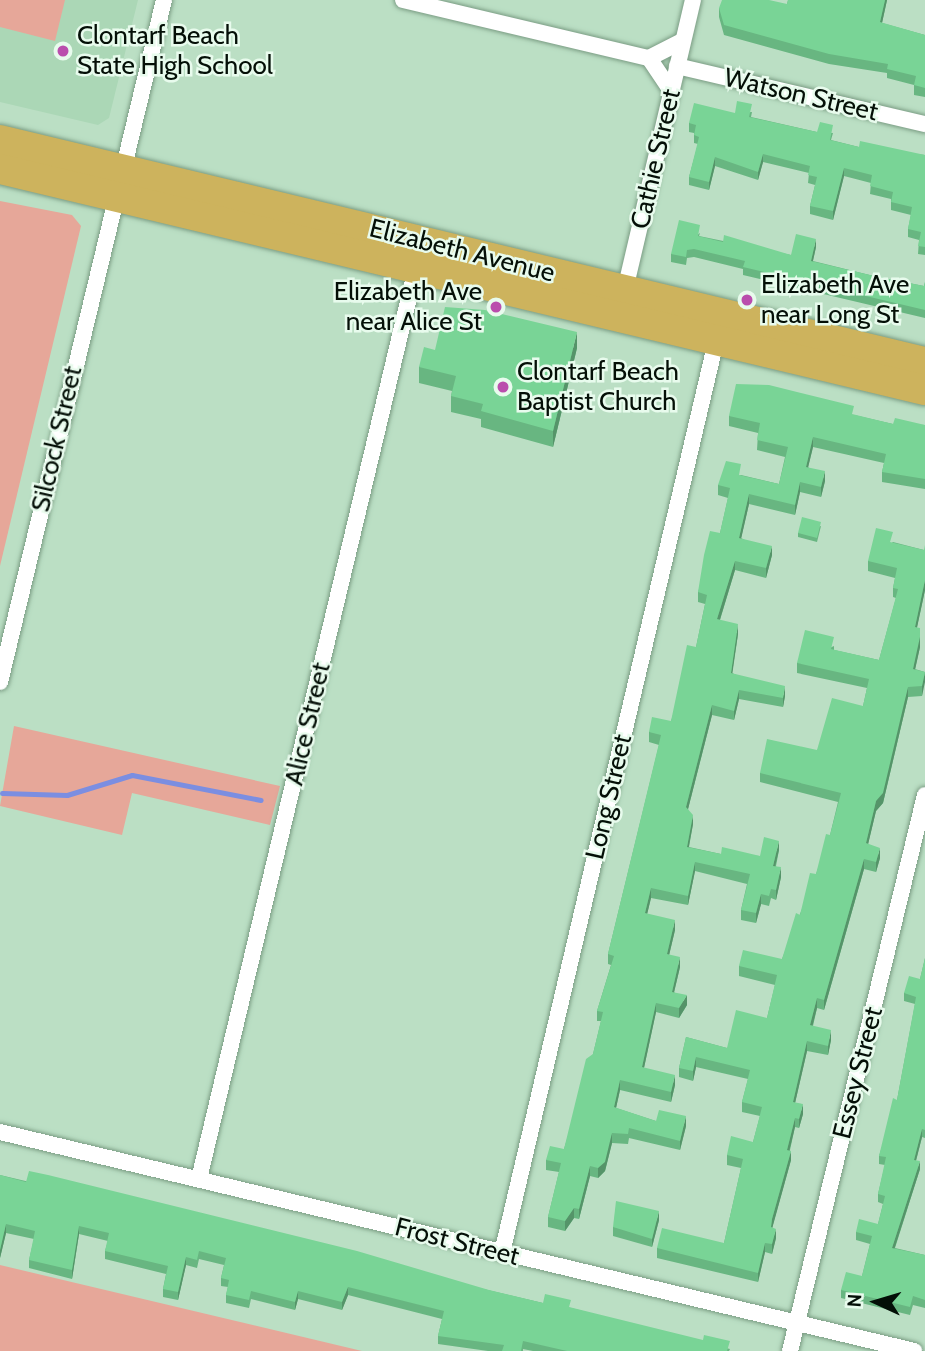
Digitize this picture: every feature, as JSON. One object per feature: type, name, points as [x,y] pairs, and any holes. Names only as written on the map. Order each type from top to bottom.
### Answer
[{"type":"highway","name":"Elizabeth Avenue","points":[[0,140],[120,183],[416,268],[925,362]]},
{"type":"highway","name":"Elizabeth Avenue","points":[[0,169],[120,183],[621,304],[716,341],[925,390]]},
{"type":"street","name":"Silcock Street","points":[[0,682],[164,0]]},
{"type":"street","points":[[403,0],[649,58],[683,41]]},
{"type":"street","name":"Cathie Street","points":[[621,304],[693,0]]},
{"type":"street","points":[[649,58],[671,91]]},
{"type":"street","name":"Watson Street","points":[[677,66],[925,124]]},
{"type":"street","name":"Alice Street","points":[[199,1179],[416,268]]},
{"type":"street","name":"Long Street","points":[[502,1253],[716,341]]},
{"type":"street","name":"Essey Street","points":[[790,1351],[925,795]]},
{"type":"street","name":"Frost Street","points":[[0,1132],[914,1351]]},
{"type":"shaded area","name":"Clontarf Beach State High School","points":[[0,0],[138,0],[109,118],[98,125],[0,102]]},
{"type":"shaded area","points":[[0,0],[65,0],[55,41],[0,27]]},
{"type":"shaded area","points":[[0,201],[72,215],[81,226],[0,566]]},
{"type":"shaded area","points":[[14,726],[280,786],[270,825],[132,793],[122,835],[0,806]]},
{"type":"shaded area","points":[[0,1265],[362,1351],[0,1351]]},
{"type":"building","points":[[722,0],[769,0],[787,4],[788,0],[885,0],[880,22],[925,35],[925,88],[914,85],[916,76],[887,69],[888,64],[829,54],[724,25],[719,8]]},
{"type":"building","points":[[737,101],[752,104],[749,117],[817,132],[820,122],[833,125],[830,140],[859,147],[860,141],[925,155],[925,247],[918,246],[921,232],[908,229],[912,207],[891,202],[893,192],[870,186],[872,175],[844,168],[833,211],[810,206],[817,177],[808,175],[810,166],[763,154],[758,172],[715,157],[709,182],[689,177],[699,137],[694,135],[696,125],[689,123],[694,103],[735,113]]},
{"type":"building","points":[[679,220],[700,225],[698,236],[723,242],[724,235],[791,255],[796,234],[816,239],[811,261],[924,286],[925,282],[925,310],[743,267],[745,261],[694,249],[687,250],[686,257],[671,254]]},
{"type":"building","name":"Clontarf Beach Baptist Church","points":[[445,307],[485,310],[577,332],[553,431],[481,411],[483,404],[451,396],[456,376],[419,367],[424,347],[435,350]]},
{"type":"building","points":[[736,384],[769,385],[854,406],[852,414],[893,424],[895,418],[925,425],[925,479],[882,472],[886,454],[813,437],[806,467],[825,471],[821,487],[800,482],[795,505],[749,494],[739,538],[772,546],[766,568],[735,561],[717,619],[738,624],[731,673],[785,686],[783,698],[739,690],[734,711],[712,705],[686,807],[693,815],[687,847],[721,854],[722,847],[760,856],[764,837],[779,841],[773,866],[781,867],[776,890],[771,889],[769,896],[761,894],[756,913],[741,910],[750,874],[695,862],[688,896],[651,888],[645,913],[675,920],[667,954],[680,957],[672,992],[687,995],[679,1008],[656,1003],[642,1067],[675,1075],[671,1092],[620,1080],[614,1107],[656,1121],[659,1110],[686,1116],[680,1141],[629,1128],[628,1134],[612,1133],[605,1162],[598,1168],[590,1166],[579,1209],[574,1208],[565,1221],[548,1217],[561,1163],[546,1160],[550,1146],[564,1149],[586,1059],[593,1054],[603,1012],[597,1011],[614,956],[608,954],[661,735],[649,732],[652,717],[671,721],[687,645],[696,647],[707,595],[698,592],[704,555],[710,531],[720,533],[730,488],[718,485],[726,461],[741,464],[739,475],[779,484],[788,447],[757,440],[760,423],[729,416]]},
{"type":"building","points":[[802,517],[821,522],[817,538],[798,533]]},
{"type":"building","points":[[876,528],[893,532],[890,542],[924,550],[925,545],[925,580],[915,627],[920,628],[920,637],[913,669],[925,672],[922,686],[908,687],[883,793],[876,801],[866,843],[880,848],[876,862],[864,859],[824,1000],[817,998],[810,1025],[831,1030],[828,1046],[807,1041],[793,1102],[803,1104],[799,1119],[795,1118],[787,1150],[791,1151],[772,1219],[771,1227],[776,1229],[772,1244],[765,1243],[758,1273],[657,1248],[662,1228],[724,1243],[743,1159],[727,1155],[731,1136],[753,1142],[762,1107],[742,1102],[750,1070],[696,1057],[693,1071],[679,1068],[686,1037],[727,1048],[736,1010],[767,1018],[777,975],[739,966],[743,950],[782,959],[796,913],[800,915],[810,873],[816,874],[826,834],[830,835],[841,793],[760,773],[767,739],[817,750],[832,698],[863,706],[869,679],[797,663],[805,630],[834,637],[831,649],[879,660],[898,589],[893,588],[897,568],[868,561]]},
{"type":"building","points":[[925,958],[925,1130],[922,1129],[914,1160],[920,1161],[892,1248],[925,1255],[925,1300],[913,1296],[910,1307],[841,1290],[846,1272],[862,1276],[872,1236],[856,1232],[859,1219],[878,1224],[885,1196],[878,1194],[886,1157],[879,1156],[893,1098],[897,1100],[916,997],[904,993],[909,976],[920,979]]},
{"type":"building","points":[[29,1171],[357,1251],[489,1290],[543,1303],[545,1294],[571,1300],[569,1307],[703,1340],[704,1335],[730,1341],[727,1351],[567,1351],[523,1341],[521,1351],[502,1351],[504,1345],[438,1336],[444,1311],[348,1287],[342,1302],[298,1291],[295,1302],[251,1291],[249,1300],[226,1295],[229,1280],[221,1278],[226,1258],[199,1251],[197,1260],[186,1257],[178,1292],[163,1289],[168,1266],[105,1251],[109,1233],[79,1226],[72,1270],[29,1260],[35,1231],[6,1224],[0,1250],[0,1175],[26,1182]]},
{"type":"building","points":[[616,1201],[659,1211],[652,1239],[613,1227]]},
{"type":"waterway","points":[[2,793],[67,795],[132,775],[261,800]]},
{"type":"place","name":"Clontarf Beach State High School","points":[[63,51]]},
{"type":"place","name":"Elizabeth Ave near Long St","points":[[747,300]]},
{"type":"place","name":"Elizabeth Ave near Alice St","points":[[496,307]]},
{"type":"place","name":"Clontarf Beach Baptist Church","points":[[503,387]]}]
